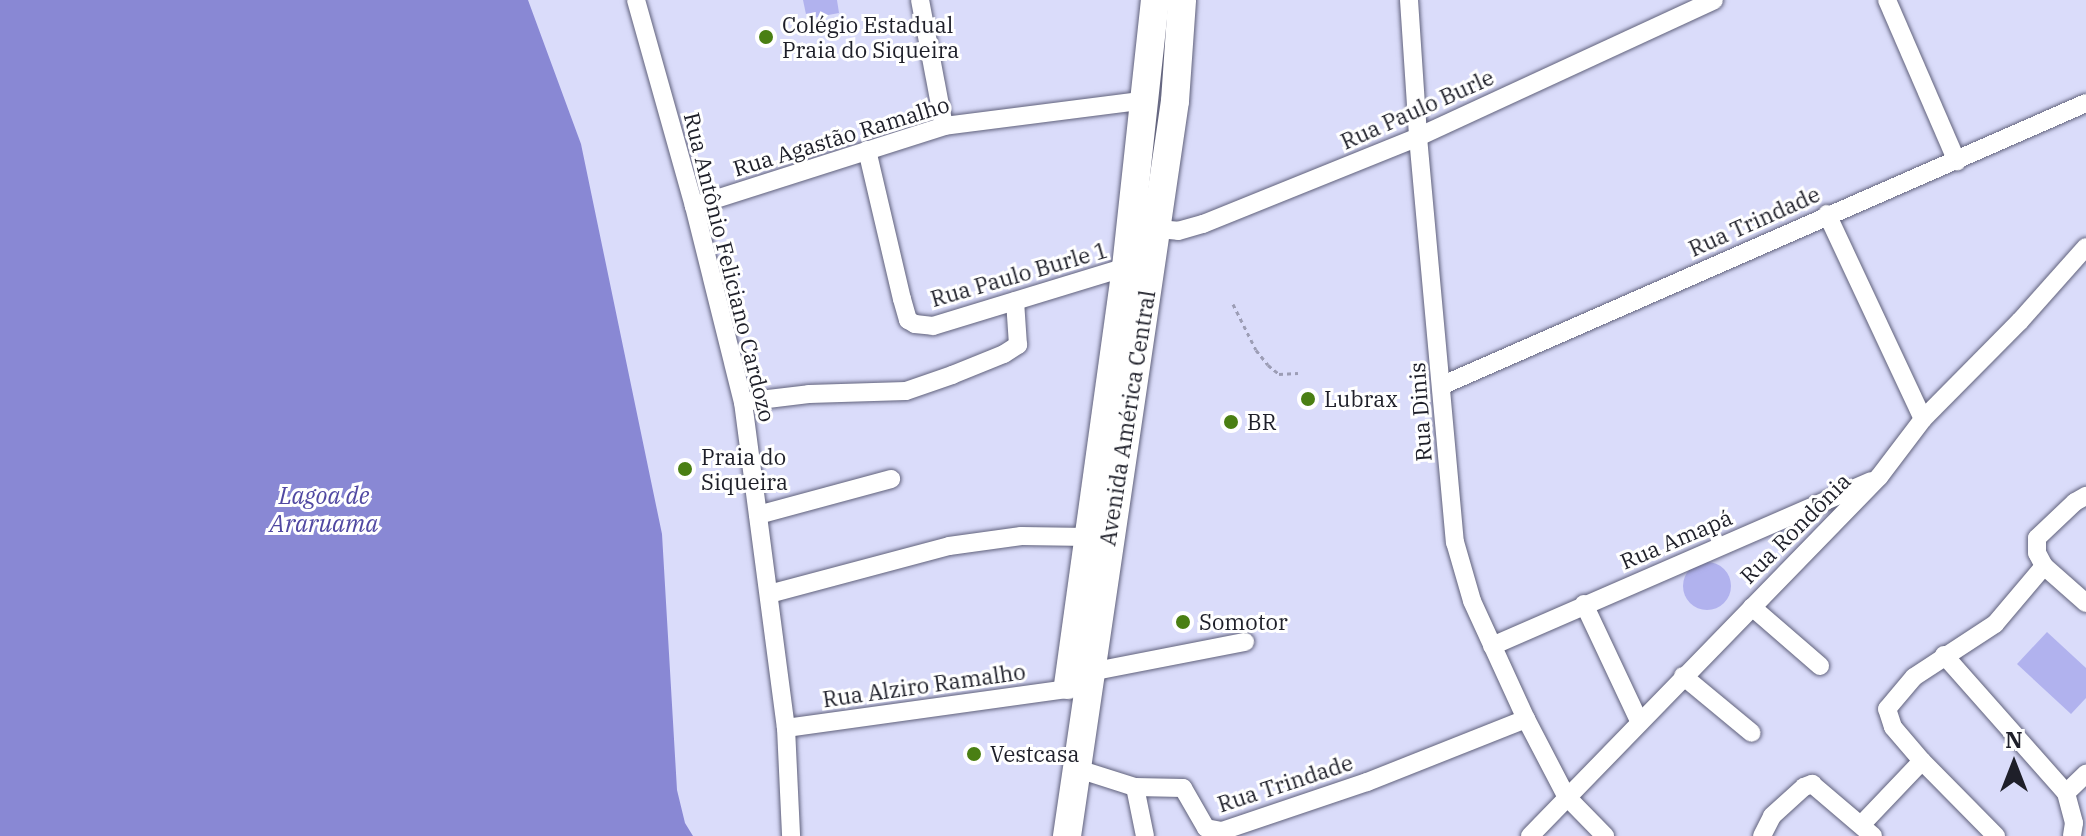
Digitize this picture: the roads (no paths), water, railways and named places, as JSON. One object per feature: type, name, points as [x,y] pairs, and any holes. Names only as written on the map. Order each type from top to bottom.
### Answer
[{"type":"highway","name":"Avenida América Central","points":[[1067,836],[1075,768],[1088,537],[1126,267],[1144,228],[1147,100],[1155,0]]},
{"type":"highway","name":"Avenida América Central","points":[[1047,836],[1079,681],[1144,228],[1175,101],[1182,0]]},
{"type":"street","name":"Rua Antônio Feliciano Cardozo","points":[[636,0],[694,206],[743,402],[786,728],[791,836]]},
{"type":"street","points":[[920,0],[944,126]]},
{"type":"street","name":"Rua Dinis","points":[[1409,0],[1418,137],[1455,542],[1472,601],[1526,719],[1566,796],[1605,836]]},
{"type":"street","name":"Rua Paulo Burle","points":[[1144,228],[1189,230],[1418,137],[1714,0]]},
{"type":"street","points":[[1887,0],[1957,162]]},
{"type":"street","name":"Rua Agastão Ramalho","points":[[694,206],[944,126],[1147,100]]},
{"type":"street","name":"Rua Trindade","points":[[1443,385],[2086,103]]},
{"type":"street","name":"Rua Paulo Burle 1","points":[[867,150],[908,320],[933,326],[1126,267]]},
{"type":"street","points":[[1827,214],[1923,419]]},
{"type":"street","name":"Rua Rondônia","points":[[1530,836],[1879,477],[1923,419],[2020,321],[2086,247]]},
{"type":"street","points":[[743,402],[809,394],[906,391],[938,381],[1004,354],[1018,345],[1015,301]]},
{"type":"street","name":"Rua Amapá","points":[[1492,646],[1879,477]]},
{"type":"street","points":[[758,515],[891,479]]},
{"type":"street","points":[[2086,496],[2075,502],[2037,538],[2037,553],[2044,566],[2086,603]]},
{"type":"street","points":[[769,594],[949,546],[1021,536],[1088,537]]},
{"type":"street","points":[[1996,836],[1922,761],[1893,727],[1887,709],[1914,677],[1995,624],[2044,566]]},
{"type":"street","points":[[1584,604],[1639,721]]},
{"type":"street","points":[[1752,607],[1820,666]]},
{"type":"street","name":"Rua Alziro Ramalho","points":[[786,728],[1079,681],[1245,642]]},
{"type":"street","points":[[1944,655],[2066,793],[2074,823],[2072,836]]},
{"type":"street","points":[[1683,676],[1752,733]]},
{"type":"street","name":"Rua Trindade","points":[[1075,768],[1135,787],[1183,788],[1206,828],[1222,831],[1367,782],[1526,719]]},
{"type":"street","points":[[1762,836],[1772,816],[1807,784],[1818,786],[1867,830],[1922,761]]},
{"type":"street","points":[[2066,793],[2086,774]]},
{"type":"street","points":[[1135,787],[1145,836]]},
{"type":"water","name":"Lagoa de Araruama","points":[[0,0],[528,0],[581,144],[662,534],[677,790],[685,823],[693,836],[0,836]]},
{"type":"place","name":"Colégio Estadual Praia do Siqueira","points":[[766,37]]},
{"type":"place","name":"Lubrax","points":[[1308,399]]},
{"type":"place","name":"BR","points":[[1231,422]]},
{"type":"place","name":"Praia do Siqueira","points":[[685,469]]},
{"type":"place","name":"Somotor","points":[[1183,622]]},
{"type":"place","name":"Vestcasa","points":[[974,754]]}]
